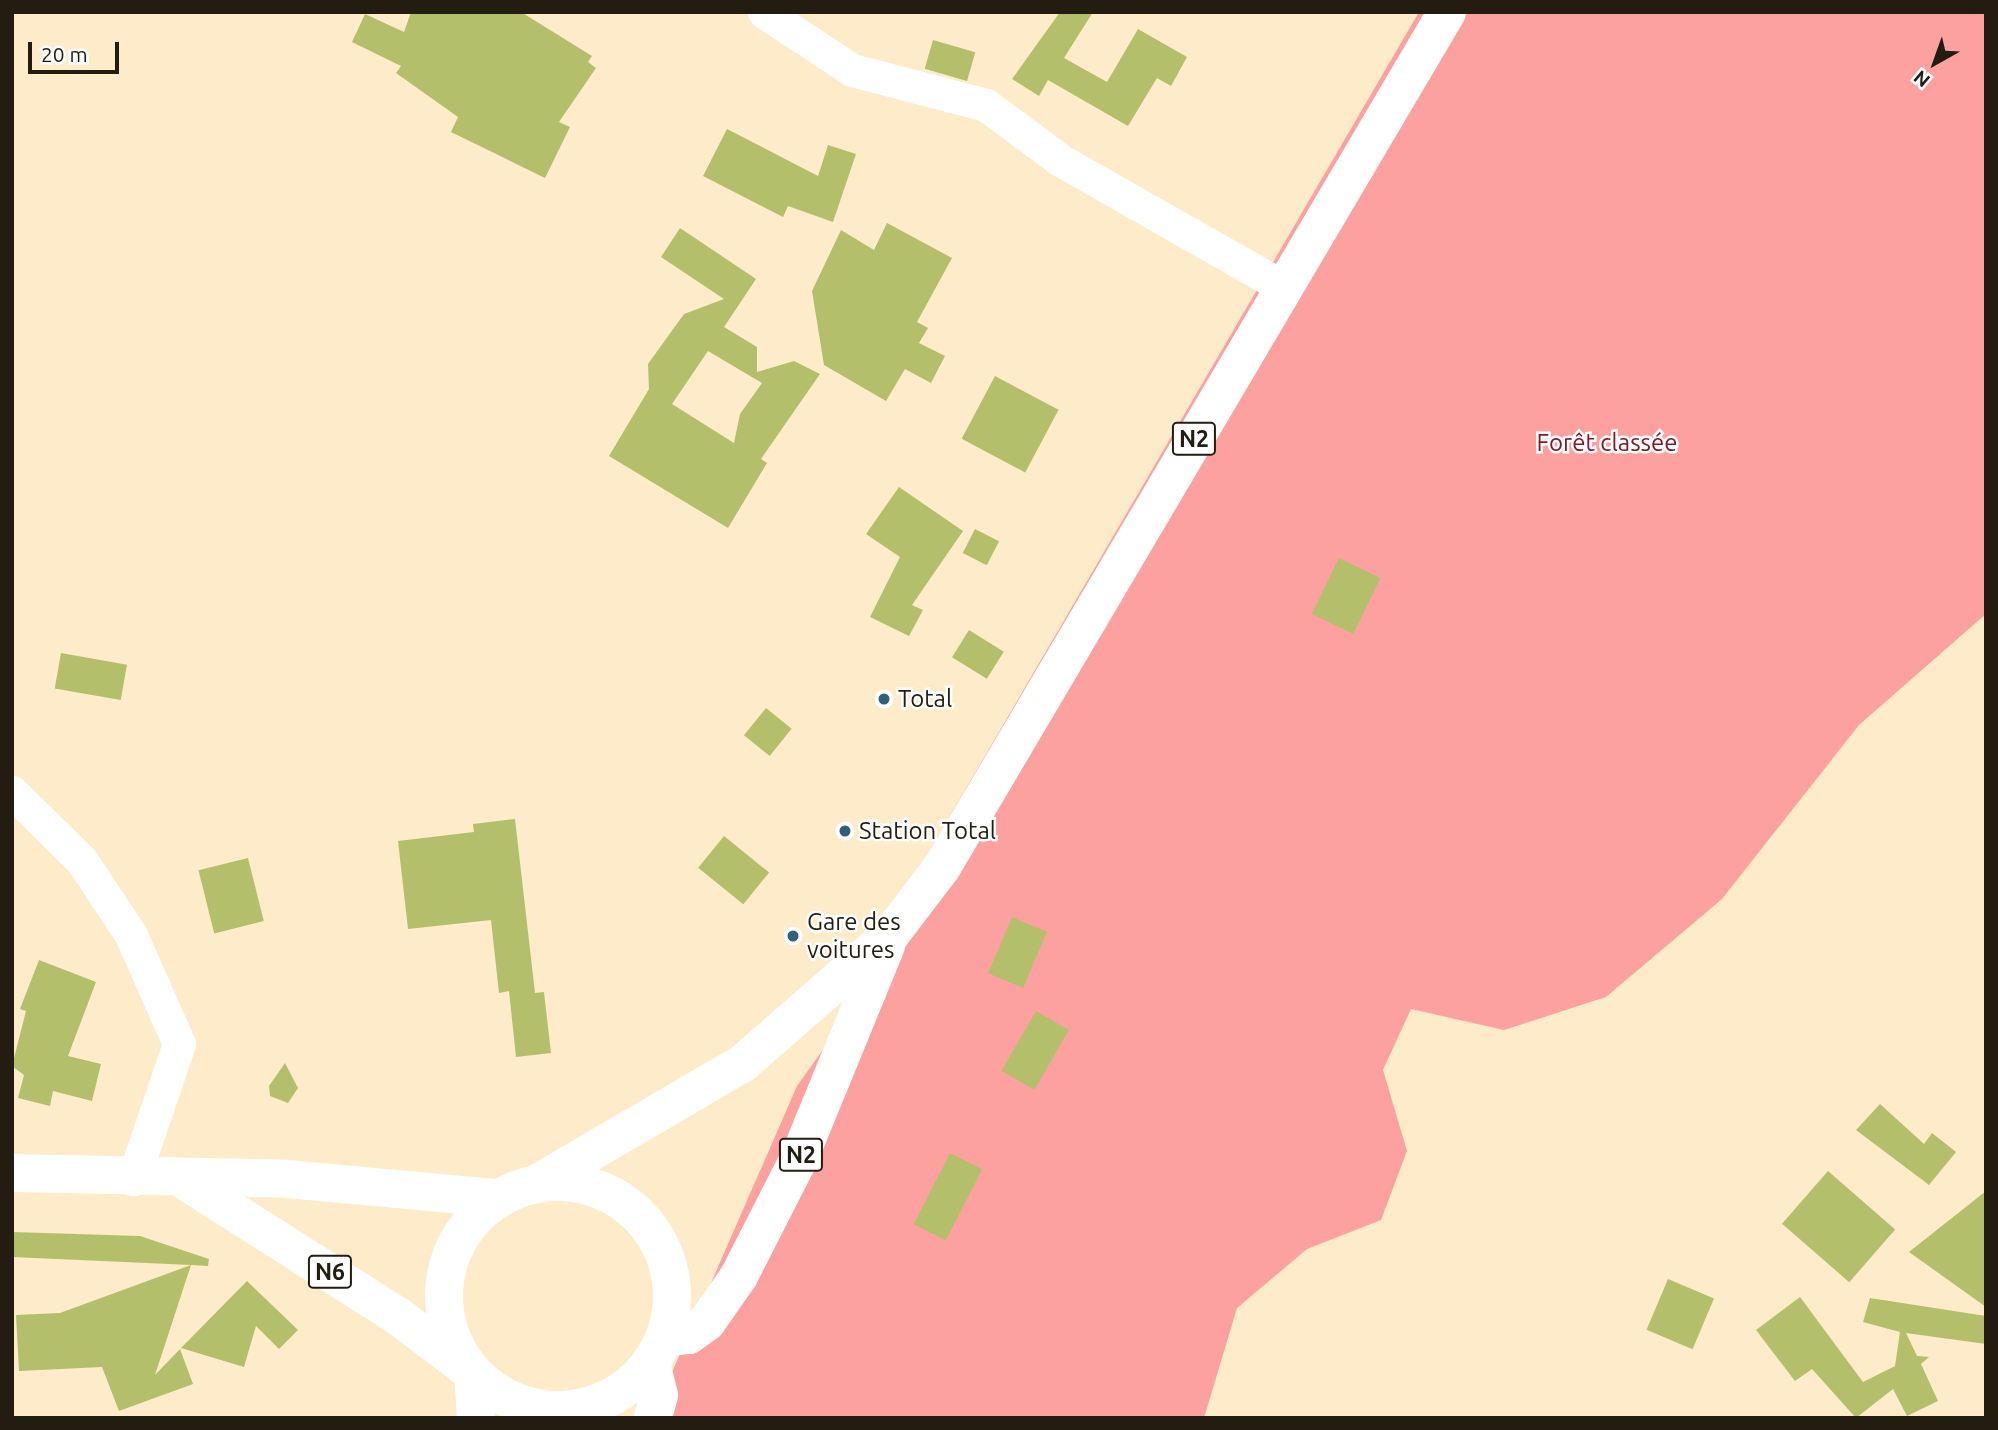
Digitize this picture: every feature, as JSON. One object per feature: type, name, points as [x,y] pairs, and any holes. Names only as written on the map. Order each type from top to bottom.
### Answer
[{"type":"highway","name":"N2","points":[[538,1182],[742,1064],[891,934],[942,867],[1447,12]]},
{"type":"highway","name":"N2","points":[[658,1351],[707,1322],[739,1276],[799,1158],[891,934]]},
{"type":"highway","points":[[12,1172],[133,1179],[287,1179],[497,1198]]},
{"type":"highway","name":"N6","points":[[182,1179],[398,1316],[473,1373]]},
{"type":"highway","points":[[476,1418],[473,1373],[448,1324],[444,1280],[471,1219],[497,1198],[538,1182],[573,1182],[635,1211],[656,1238],[669,1270],[672,1305],[658,1351],[659,1395],[653,1418]]},
{"type":"highway","points":[[473,1373],[531,1407],[565,1410],[617,1393],[658,1351]]},
{"type":"street","points":[[764,12],[852,70],[986,105],[1060,160],[1284,287]]},
{"type":"street","points":[[12,792],[82,861],[131,935],[179,1044],[133,1179]]},
{"type":"green space","name":"Forêt classée","points":[[1419,12],[1986,12],[1986,614],[1859,725],[1722,899],[1606,997],[1504,1030],[1411,1009],[1383,1070],[1407,1151],[1381,1220],[1307,1249],[1237,1308],[1204,1418],[652,1418],[797,1086],[883,966],[901,900]]},
{"type":"building","points":[[411,12],[521,12],[592,56],[588,62],[596,68],[559,122],[570,127],[545,178],[451,132],[458,117],[396,73],[401,66],[352,42],[365,14],[404,32]]},
{"type":"building","points":[[1060,12],[1093,12],[1064,58],[1107,82],[1138,29],[1187,57],[1171,86],[1157,78],[1128,126],[1048,80],[1039,96],[1012,79]]},
{"type":"building","points":[[933,40],[975,52],[967,81],[925,69]]},
{"type":"building","points":[[727,129],[818,176],[828,145],[856,154],[833,222],[788,206],[783,217],[703,176]]},
{"type":"building","points":[[887,223],[952,258],[917,322],[928,328],[919,343],[945,356],[931,383],[905,369],[886,401],[824,365],[812,291],[841,230],[874,250]]},
{"type":"building","points":[[680,228],[756,279],[724,327],[757,347],[757,372],[794,361],[820,374],[761,459],[767,463],[728,528],[609,456],[649,389],[648,364],[684,314],[724,299],[661,257]],"holes":[[[708,351],[762,383],[740,414],[734,443],[672,404]]]},
{"type":"building","points":[[995,376],[1059,410],[1025,472],[962,439]]},
{"type":"building","points":[[899,487],[963,531],[912,605],[923,610],[909,636],[870,617],[900,557],[866,534]]},
{"type":"building","points":[[975,529],[999,541],[987,565],[963,553]]},
{"type":"building","points":[[1339,558],[1380,578],[1353,634],[1312,614]]},
{"type":"building","points":[[969,630],[1004,652],[987,679],[952,657]]},
{"type":"building","points":[[61,653],[127,665],[121,700],[55,688]]},
{"type":"building","points":[[766,708],[792,729],[770,756],[744,735]]},
{"type":"building","points":[[515,819],[535,993],[544,992],[551,1053],[516,1057],[509,991],[499,993],[491,920],[408,929],[398,841],[474,832],[473,824]]},
{"type":"building","points":[[724,836],[769,873],[743,904],[698,868]]},
{"type":"building","points":[[248,858],[264,921],[214,933],[199,870]]},
{"type":"building","points":[[1012,917],[1047,932],[1023,988],[988,973]]},
{"type":"building","points":[[39,960],[96,982],[68,1056],[101,1064],[92,1101],[53,1091],[50,1106],[18,1098],[24,1075],[12,1066],[26,1011],[20,1009]]},
{"type":"building","points":[[1036,1011],[1069,1030],[1034,1090],[1002,1071]]},
{"type":"building","points":[[285,1063],[298,1088],[288,1103],[270,1096],[269,1086]]},
{"type":"building","points":[[1880,1104],[1924,1144],[1932,1133],[1956,1152],[1929,1185],[1856,1130]]},
{"type":"building","points":[[950,1153],[982,1169],[946,1241],[914,1224]]},
{"type":"building","points":[[1828,1171],[1895,1229],[1849,1282],[1782,1224]]},
{"type":"building","points":[[1986,1191],[1986,1307],[1909,1252]]},
{"type":"building","points":[[12,1232],[140,1236],[209,1259],[208,1266],[12,1257]]},
{"type":"building","points":[[191,1265],[155,1375],[180,1349],[193,1384],[119,1411],[102,1367],[19,1371],[16,1315],[60,1313]]},
{"type":"building","points":[[1668,1279],[1714,1299],[1693,1349],[1647,1330]]},
{"type":"building","points":[[247,1281],[298,1330],[279,1349],[256,1326],[244,1367],[181,1348]]},
{"type":"building","points":[[1800,1297],[1863,1382],[1895,1366],[1900,1332],[1863,1322],[1870,1298],[1986,1316],[1986,1344],[1906,1333],[1917,1356],[1929,1357],[1921,1364],[1938,1401],[1907,1416],[1893,1389],[1856,1418],[1812,1369],[1795,1381],[1756,1330]]},
{"type":"place","name":"Total","points":[[884,699]]},
{"type":"place","name":"Station Total","points":[[845,831]]},
{"type":"place","name":"Gare des voitures","points":[[793,936]]}]
